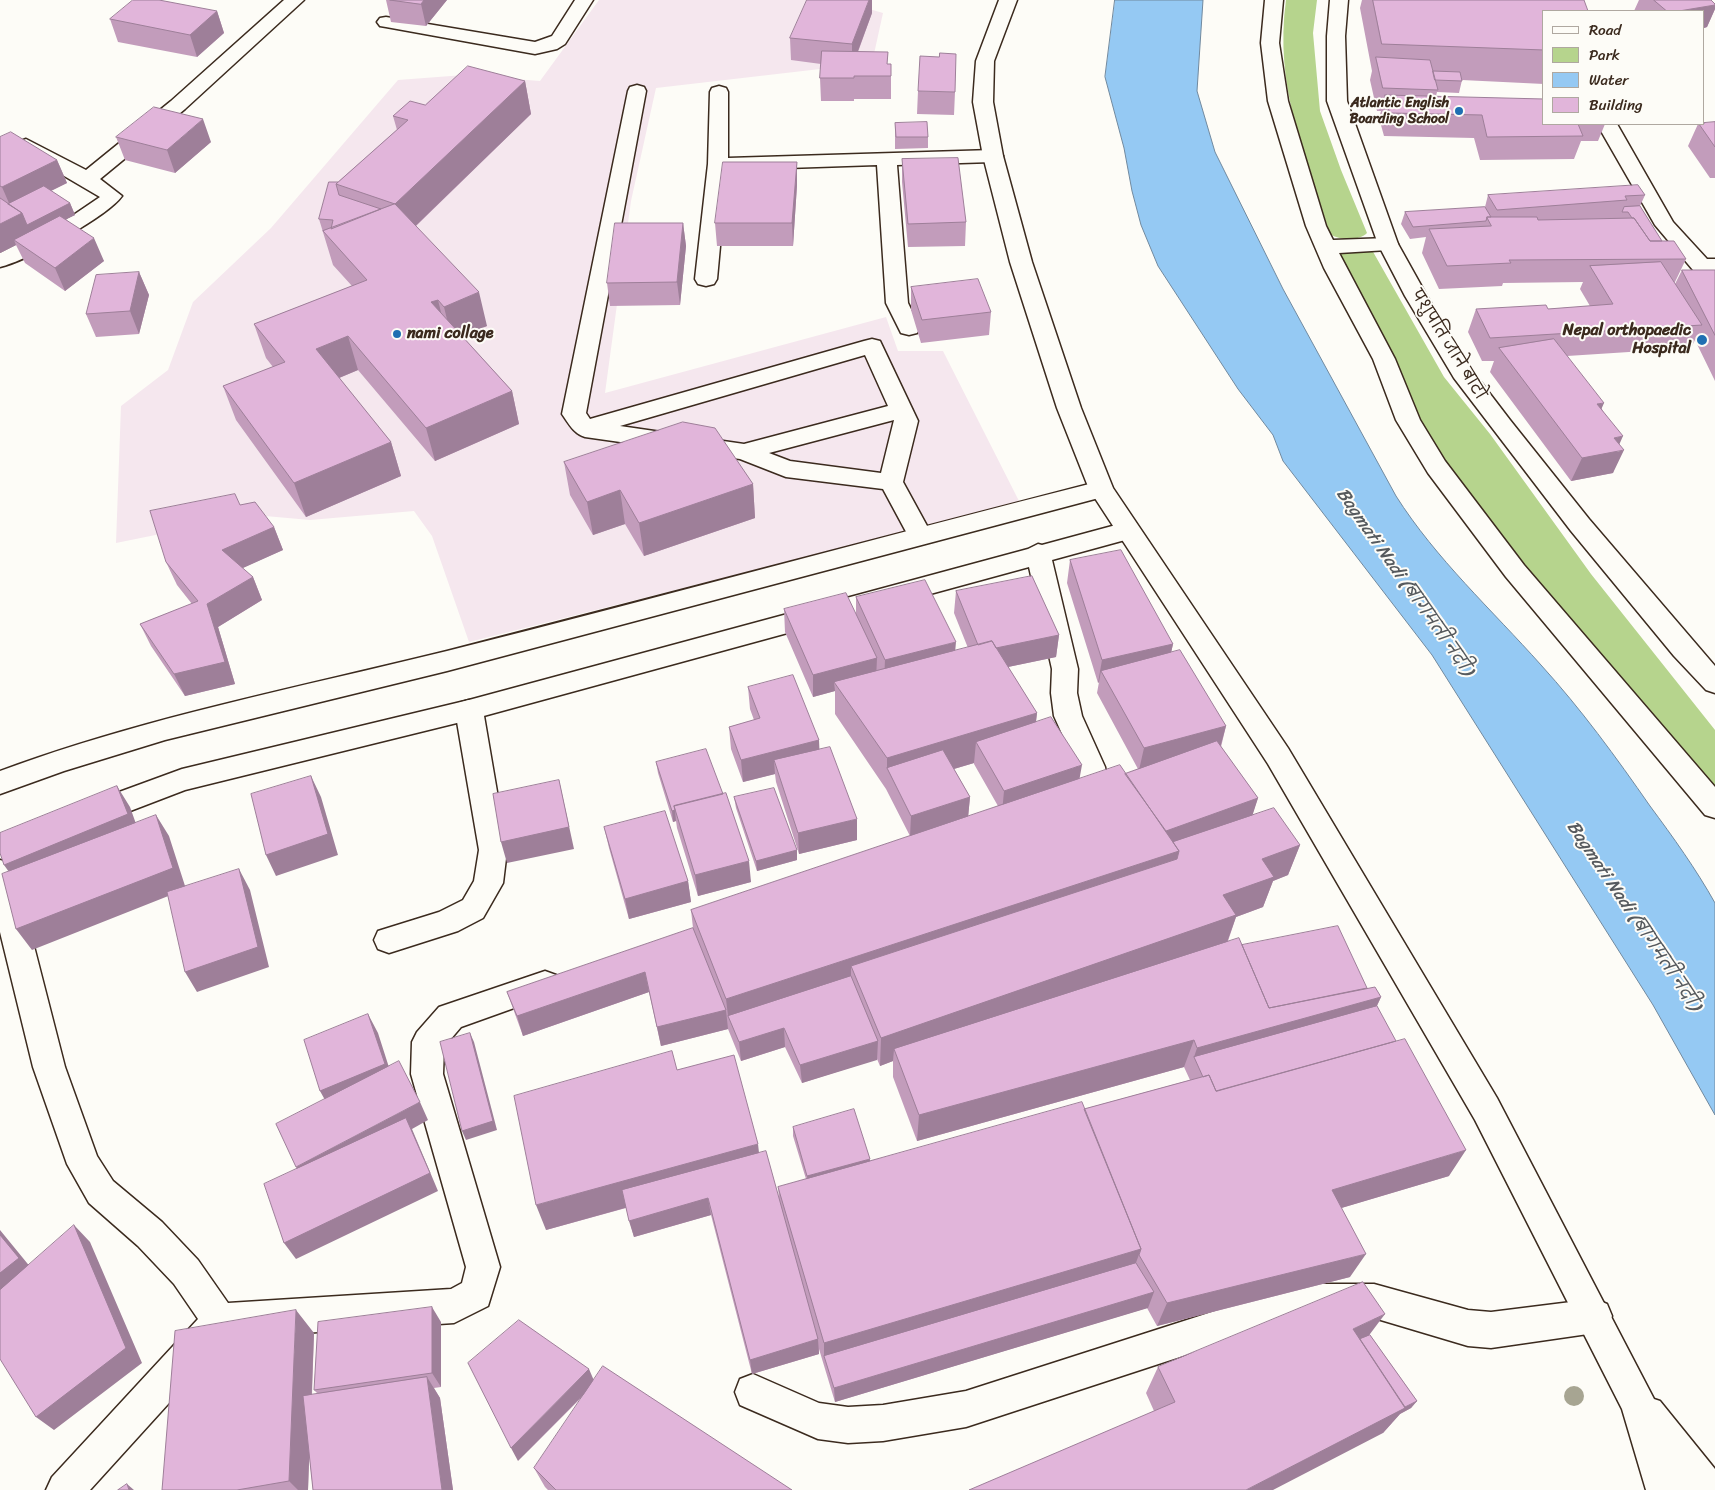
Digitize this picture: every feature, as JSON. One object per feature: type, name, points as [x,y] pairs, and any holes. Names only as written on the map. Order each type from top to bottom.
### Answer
[{"type":"street","points":[[87,179],[178,105],[295,0]]},
{"type":"street","points":[[386,22],[535,48],[551,46],[559,40],[584,0]]},
{"type":"street","points":[[1008,0],[985,61],[983,102],[993,156],[1021,262],[1069,408],[1101,489],[1127,531],[1278,756],[1486,1109],[1595,1316],[1638,1403],[1665,1490]]},
{"type":"street","points":[[1274,0],[1270,43],[1278,101],[1316,226],[1384,359],[1408,420],[1436,467],[1515,572],[1715,807]]},
{"type":"street","name":"पशुपति जाने बाटो","points":[[1339,0],[1336,36],[1337,101],[1388,244],[1462,373],[1580,525],[1683,649],[1715,683]]},
{"type":"street","points":[[637,91],[574,414],[584,429],[744,452],[786,469],[891,482]]},
{"type":"street","points":[[706,279],[718,164],[719,92]]},
{"type":"street","points":[[1608,125],[1620,150],[1666,225],[1701,265],[1715,265]]},
{"type":"street","points":[[0,156],[26,146],[87,179],[112,196],[109,202],[0,261]]},
{"type":"street","points":[[718,164],[993,156]]},
{"type":"street","points":[[887,159],[897,303],[909,328]]},
{"type":"street","points":[[1326,247],[1388,244]]},
{"type":"street","points":[[584,429],[872,346],[906,421],[891,482],[920,534]]},
{"type":"street","points":[[744,452],[900,410]]},
{"type":"street","points":[[0,782],[52,762],[126,739],[447,661],[920,534],[1101,489]]},
{"type":"street","points":[[68,823],[182,780],[469,710],[1127,531]]},
{"type":"street","points":[[1038,554],[1065,669],[1064,693],[1068,716],[1091,767],[1094,784],[1082,797],[1045,810]]},
{"type":"street","points":[[389,940],[447,922],[473,909],[488,883],[494,850],[469,710]]},
{"type":"street","points":[[3,858],[49,1066],[83,1164],[102,1192],[150,1234],[186,1272],[220,1321]]},
{"type":"street","points":[[64,1490],[220,1321],[454,1306],[476,1294],[483,1267],[427,1074],[428,1042],[450,1017],[573,975]]},
{"type":"street","points":[[752,1392],[818,1421],[848,1425],[883,1423],[966,1409],[1299,1301],[1374,1301],[1475,1329],[1490,1330],[1595,1316]]},
{"type":"street","points":[[1638,1403],[1708,1490]]},
{"type":"shaded area","name":"nami collage","points":[[599,0],[838,0],[883,13],[872,63],[656,88],[631,201],[605,393],[886,317],[898,351],[943,351],[1020,503],[469,642],[432,536],[414,511],[310,520],[254,515],[116,543],[121,406],[168,370],[193,302],[271,228],[398,80],[464,75],[540,81]]},
{"type":"green space","points":[[1286,0],[1317,0],[1313,33],[1320,111],[1341,170],[1367,233],[1359,238],[1344,239],[1330,234],[1302,148],[1294,120],[1284,62],[1283,32]]},
{"type":"green space","points":[[1372,250],[1444,377],[1490,434],[1591,574],[1715,730],[1715,793],[1492,533],[1431,443],[1403,390],[1337,252]]},
{"type":"water","name":"Bagmati Nadi (बागमती नदी)","points":[[1115,0],[1203,0],[1197,91],[1215,152],[1283,289],[1396,496],[1447,563],[1541,665],[1584,716],[1676,841],[1715,903],[1715,1115],[1653,1005],[1432,655],[1283,461],[1273,435],[1238,389],[1158,266],[1141,225],[1124,148],[1105,77]]},
{"type":"building","points":[[133,0],[159,0],[217,11],[190,35],[110,19]]},
{"type":"building","points":[[390,0],[424,0],[421,4]]},
{"type":"building","points":[[807,0],[869,0],[852,44],[790,38]]},
{"type":"building","points":[[1373,0],[1584,0],[1588,10],[1542,10],[1542,50],[1382,44]]},
{"type":"building","points":[[1654,0],[1711,0],[1715,4],[1685,10],[1666,10]]},
{"type":"building","points":[[822,51],[888,52],[887,64],[891,64],[891,76],[820,78]]},
{"type":"building","points":[[940,53],[956,54],[955,92],[918,91],[920,56],[939,57]]},
{"type":"building","points":[[1376,57],[1430,60],[1438,90],[1383,88]]},
{"type":"building","points":[[468,66],[525,81],[395,204],[336,184],[408,120],[393,116],[410,101],[425,105]]},
{"type":"building","points":[[1433,71],[1460,72],[1462,81],[1435,80]]},
{"type":"building","points":[[1385,95],[1542,99],[1542,125],[1578,125],[1583,136],[1487,137],[1482,115],[1390,113]]},
{"type":"building","points":[[154,107],[203,119],[167,150],[116,137]]},
{"type":"building","points":[[927,122],[928,137],[896,137],[895,123]]},
{"type":"building","points":[[1715,122],[1715,147],[1700,125],[1705,125],[1705,123]]},
{"type":"building","points":[[11,132],[57,160],[2,187],[0,186],[0,137]]},
{"type":"building","points":[[958,158],[966,222],[908,224],[902,159]]},
{"type":"building","points":[[723,162],[797,162],[792,223],[715,223]]},
{"type":"building","points":[[329,182],[338,182],[336,184],[339,195],[381,209],[331,229],[333,220],[319,219]]},
{"type":"building","points":[[1638,185],[1645,195],[1625,196],[1627,200],[1497,210],[1488,195]]},
{"type":"building","points":[[44,186],[70,203],[27,225],[22,213],[8,204]]},
{"type":"building","points":[[0,198],[22,213],[0,224]]},
{"type":"building","points":[[395,204],[479,292],[444,307],[438,300],[431,302],[512,391],[426,428],[348,336],[316,349],[391,442],[294,483],[223,386],[285,362],[254,324],[367,280],[323,231]]},
{"type":"building","points":[[1640,206],[1662,241],[1650,241],[1634,218],[1628,212],[1622,212],[1624,207]]},
{"type":"building","points":[[1485,207],[1491,217],[1487,217],[1486,221],[1413,227],[1405,212]]},
{"type":"building","points":[[60,216],[94,238],[55,268],[14,240]]},
{"type":"building","points":[[1487,217],[1537,217],[1538,220],[1634,218],[1650,241],[1674,241],[1686,259],[1509,260],[1511,263],[1447,266],[1429,229],[1491,226]]},
{"type":"building","points":[[615,223],[683,223],[677,282],[607,283]]},
{"type":"building","points":[[1661,262],[1702,325],[1490,338],[1476,309],[1546,305],[1548,309],[1613,304],[1590,266]]},
{"type":"building","points":[[1682,270],[1715,270],[1715,335]]},
{"type":"building","points":[[139,272],[130,311],[86,314],[96,275]]},
{"type":"building","points":[[978,279],[991,312],[922,320],[911,287]]},
{"type":"building","points":[[1554,339],[1604,403],[1597,404],[1623,436],[1614,438],[1624,450],[1582,458],[1499,348]]},
{"type":"building","points":[[683,422],[715,428],[753,484],[639,523],[620,490],[587,502],[564,462]]},
{"type":"building","points":[[235,494],[240,505],[255,502],[274,527],[222,550],[253,577],[207,604],[225,662],[174,674],[140,624],[198,601],[166,562],[150,511]]},
{"type":"building","points":[[1121,550],[1173,644],[1102,660],[1070,560]]},
{"type":"building","points":[[1032,576],[1059,635],[996,648],[992,641],[978,645],[956,591]]},
{"type":"building","points":[[925,580],[956,642],[885,660],[856,597]]},
{"type":"building","points":[[846,593],[877,658],[813,675],[784,609]]},
{"type":"building","points":[[992,641],[1037,713],[887,758],[834,682]]},
{"type":"building","points":[[1180,650],[1226,726],[1144,748],[1101,671]]},
{"type":"building","points":[[793,675],[819,740],[741,760],[729,727],[760,718],[748,687]]},
{"type":"building","points":[[1051,717],[1082,765],[1004,791],[976,742]]},
{"type":"building","points":[[1217,741],[1258,798],[1166,831],[1125,774]]},
{"type":"building","points":[[830,747],[857,819],[798,833],[774,760]]},
{"type":"building","points":[[706,749],[723,794],[674,806],[675,810],[672,811],[656,762]]},
{"type":"building","points":[[943,750],[970,797],[911,816],[887,768]]},
{"type":"building","points":[[1120,765],[1179,851],[726,999],[691,910]]},
{"type":"building","points":[[311,776],[328,834],[266,855],[251,794]]},
{"type":"building","points":[[559,780],[569,827],[501,842],[493,794]]},
{"type":"building","points":[[117,786],[128,814],[4,865],[0,853],[0,833]]},
{"type":"building","points":[[774,788],[797,850],[756,861],[734,797]]},
{"type":"building","points":[[726,793],[749,861],[695,875],[674,806]]},
{"type":"building","points":[[1274,808],[1300,845],[1262,859],[1274,877],[1223,895],[1236,915],[881,1038],[851,966],[1177,859],[1179,851],[1173,842]]},
{"type":"building","points":[[665,811],[688,881],[625,899],[604,827]]},
{"type":"building","points":[[156,815],[173,868],[16,929],[2,874]]},
{"type":"building","points":[[239,869],[258,947],[185,972],[167,892]]},
{"type":"building","points":[[1338,926],[1367,988],[1269,1008],[1242,945]]},
{"type":"building","points":[[693,928],[726,1010],[657,1027],[645,972],[517,1016],[507,992]]},
{"type":"building","points":[[1239,938],[1269,1008],[1375,987],[1381,997],[1197,1048],[1194,1040],[919,1115],[894,1049]]},
{"type":"building","points":[[851,976],[878,1041],[800,1065],[784,1028],[739,1042],[728,1016]]},
{"type":"building","points":[[1377,1006],[1396,1041],[1216,1091],[1209,1075],[1203,1077],[1194,1057]]},
{"type":"building","points":[[368,1014],[385,1064],[320,1091],[304,1040]]},
{"type":"building","points":[[470,1033],[493,1121],[462,1131],[440,1042]]},
{"type":"building","points":[[1405,1039],[1466,1150],[1332,1190],[1366,1254],[1167,1303],[1139,1255],[1141,1249],[1084,1109],[1209,1075],[1216,1091]]},
{"type":"building","points":[[672,1051],[677,1070],[734,1055],[758,1144],[536,1205],[514,1096]]},
{"type":"building","points":[[399,1061],[420,1102],[296,1167],[276,1124]]},
{"type":"building","points":[[1082,1102],[1141,1249],[824,1343],[778,1187]]},
{"type":"building","points":[[854,1109],[870,1159],[807,1176],[793,1127]]},
{"type":"building","points":[[406,1118],[430,1173],[284,1243],[264,1184]]},
{"type":"building","points":[[766,1151],[818,1339],[750,1360],[708,1198],[629,1221],[622,1190]]},
{"type":"building","points":[[74,1225],[126,1348],[36,1417],[0,1359],[0,1290]]},
{"type":"building","points":[[0,1235],[19,1258],[0,1273]]},
{"type":"building","points":[[1136,1263],[1154,1292],[834,1388],[824,1356]]},
{"type":"building","points":[[1363,1282],[1385,1314],[1353,1329],[1405,1408],[1246,1490],[969,1490],[1175,1402],[1158,1367]]},
{"type":"building","points":[[432,1307],[432,1373],[314,1390],[318,1322]]},
{"type":"building","points":[[296,1310],[289,1481],[237,1490],[162,1490],[175,1331]]},
{"type":"building","points":[[519,1320],[589,1369],[511,1448],[468,1363]]},
{"type":"building","points":[[1370,1335],[1417,1401],[1405,1407],[1360,1339]]},
{"type":"building","points":[[603,1366],[792,1490],[556,1490],[534,1468]]},
{"type":"building","points":[[427,1377],[442,1490],[313,1490],[303,1396]]},
{"type":"building","points":[[127,1484],[129,1490],[118,1490]]},
{"type":"place","name":"Atlantic English Boarding School","points":[[1459,111]]},
{"type":"place","name":"nami collage","points":[[397,334]]},
{"type":"place","name":"Nepal orthopaedic Hospital","points":[[1702,340]]}]
